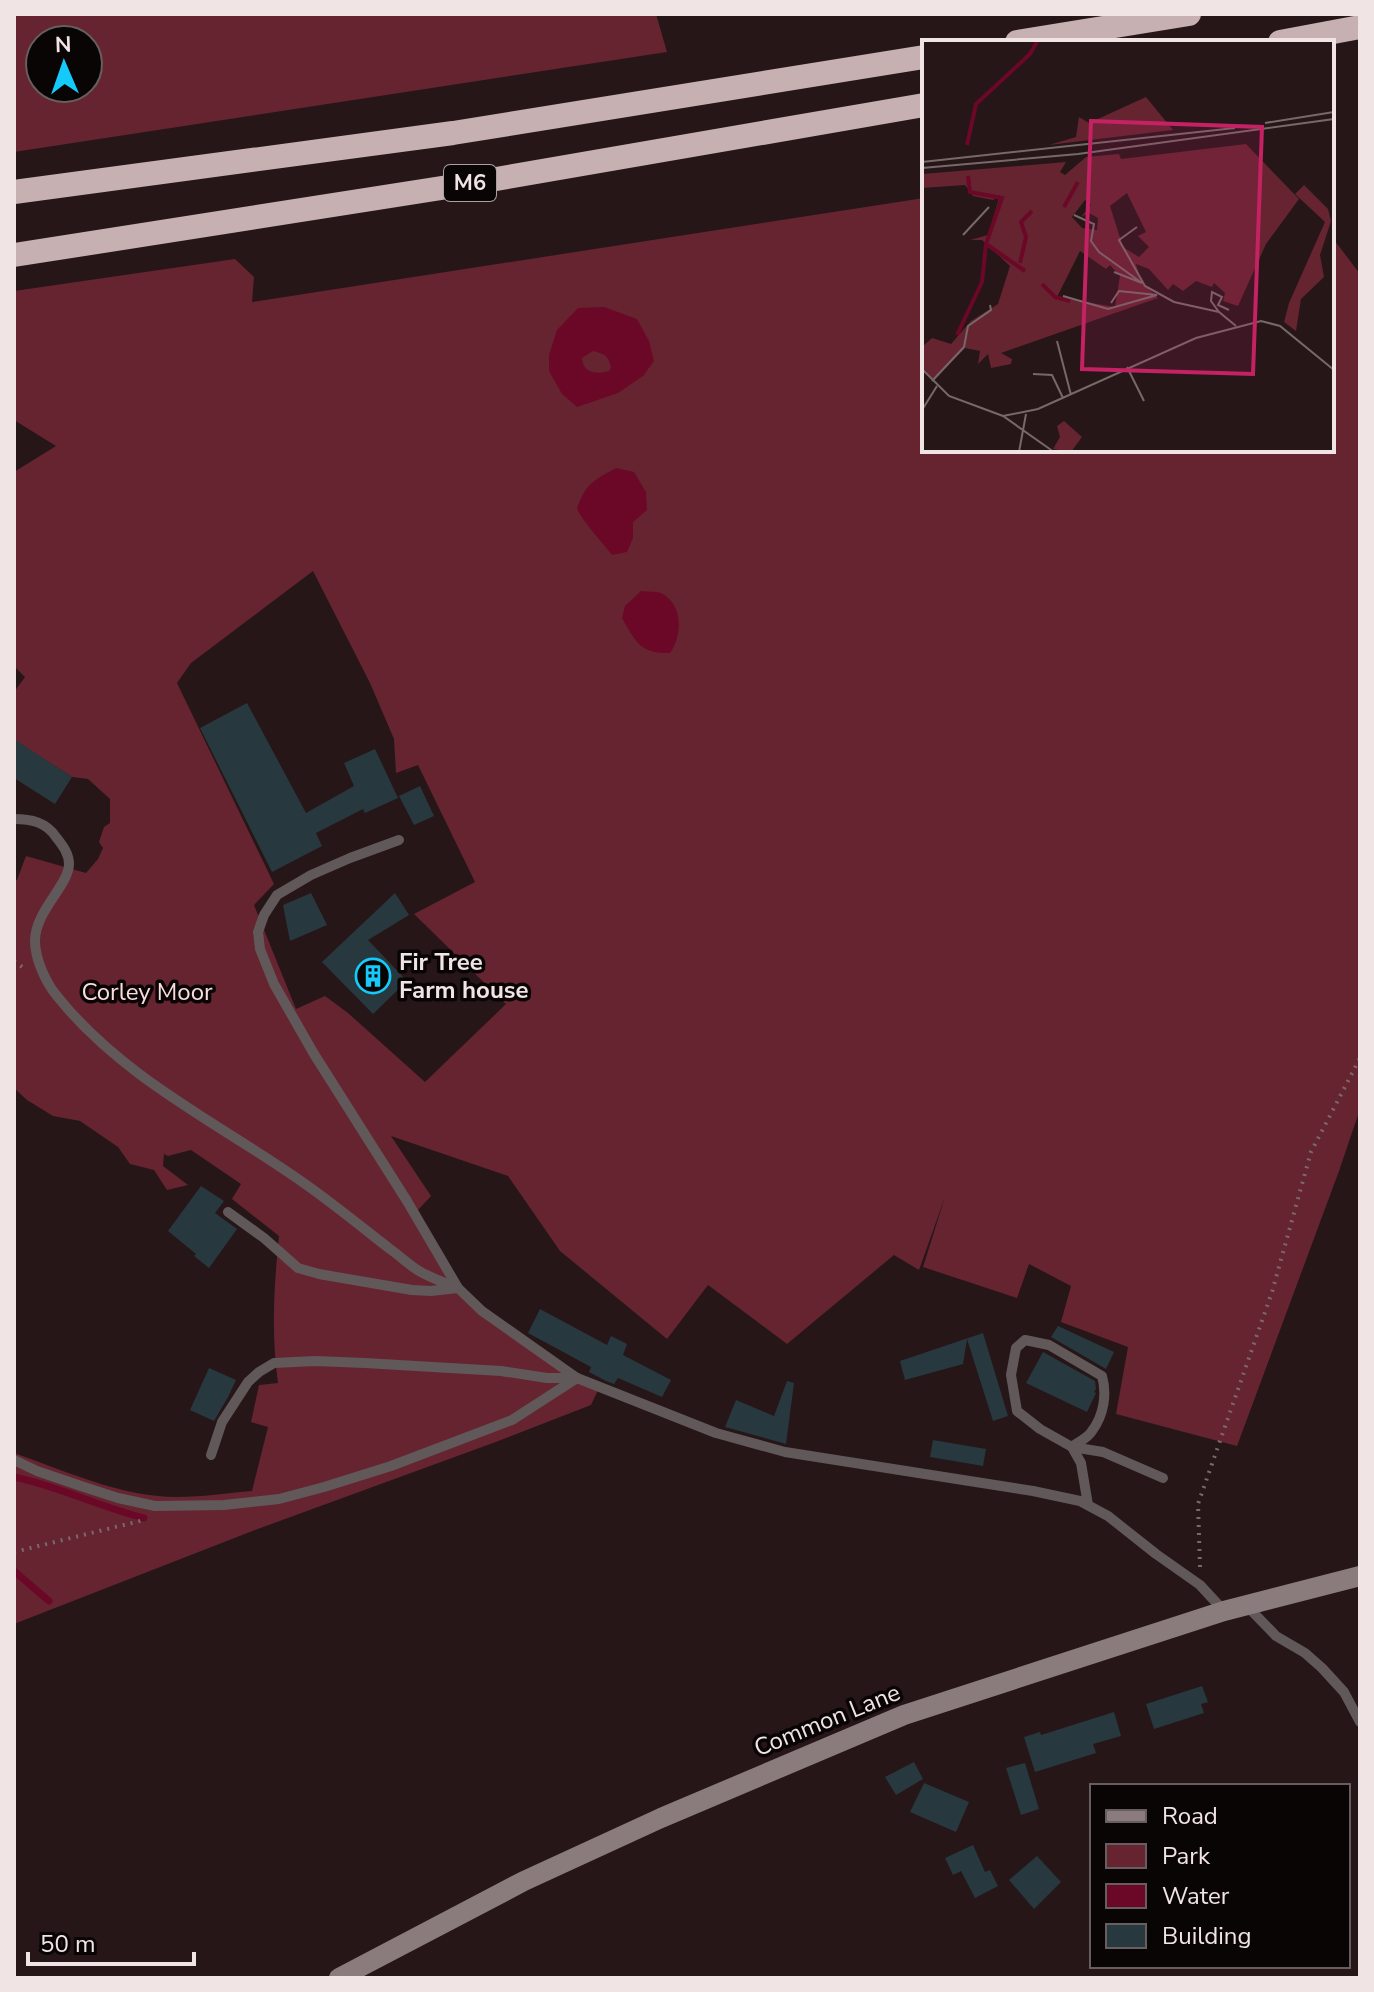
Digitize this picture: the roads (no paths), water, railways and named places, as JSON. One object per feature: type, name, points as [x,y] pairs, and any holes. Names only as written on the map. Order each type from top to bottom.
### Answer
[{"type":"highway","points":[[1029,40],[1189,14]]},
{"type":"highway","points":[[1291,40],[1360,27]]},
{"type":"highway","name":"M6","points":[[14,192],[453,133],[922,57]]},
{"type":"highway","name":"M6","points":[[14,255],[451,186],[922,105]]},
{"type":"street","name":"Common Lane","points":[[339,1978],[364,1972],[524,1881],[661,1818],[904,1715],[1224,1611],[1360,1576]]},
{"type":"lane","points":[[14,819],[29,819],[46,826],[66,850],[69,863],[67,875],[39,920],[35,940],[40,963],[52,991],[68,1010],[108,1049],[181,1105],[308,1186],[419,1272],[458,1288]]},
{"type":"lane","points":[[399,840],[311,875],[277,895],[264,915],[258,932],[260,949],[274,984],[314,1054],[458,1288],[482,1311],[577,1378],[716,1433],[785,1452],[1080,1501],[1108,1516],[1200,1585],[1224,1611]]},
{"type":"lane","points":[[228,1212],[298,1268],[412,1290],[458,1288]]},
{"type":"lane","points":[[1072,1447],[1091,1433],[1103,1410],[1106,1388],[1102,1376],[1049,1345],[1025,1340],[1016,1348],[1011,1375],[1017,1411],[1040,1429],[1072,1447],[1103,1452],[1163,1478]]},
{"type":"lane","points":[[211,1455],[222,1422],[248,1382],[274,1363],[365,1363],[577,1378]]},
{"type":"lane","points":[[14,1460],[81,1486],[155,1506],[208,1506],[279,1499],[391,1466],[512,1420],[577,1378]]},
{"type":"lane","points":[[1072,1447],[1081,1463],[1088,1505]]},
{"type":"lane","points":[[1246,1605],[1276,1636],[1305,1653],[1322,1668],[1344,1692],[1360,1722]]},
{"type":"water","points":[[604,307],[637,319],[649,341],[654,361],[643,376],[618,393],[577,407],[562,394],[549,371],[549,355],[557,330],[578,308]],"holes":[[[593,351],[608,358],[609,371],[595,373],[585,367],[582,358]]]},
{"type":"water","points":[[616,468],[634,472],[646,492],[647,510],[633,522],[633,538],[627,552],[612,555],[577,509],[591,484]]},
{"type":"water","points":[[641,591],[661,593],[674,604],[679,629],[670,653],[645,649],[622,618],[625,606]]},
{"type":"waterway","points":[[14,1477],[144,1518]]},
{"type":"waterway","points":[[14,1571],[49,1601]]},
{"type":"place","name":"Fir Tree Farm house","points":[[373,976]]},
{"type":"park label","name":"Corley Moor","points":[[147,992]]}]
